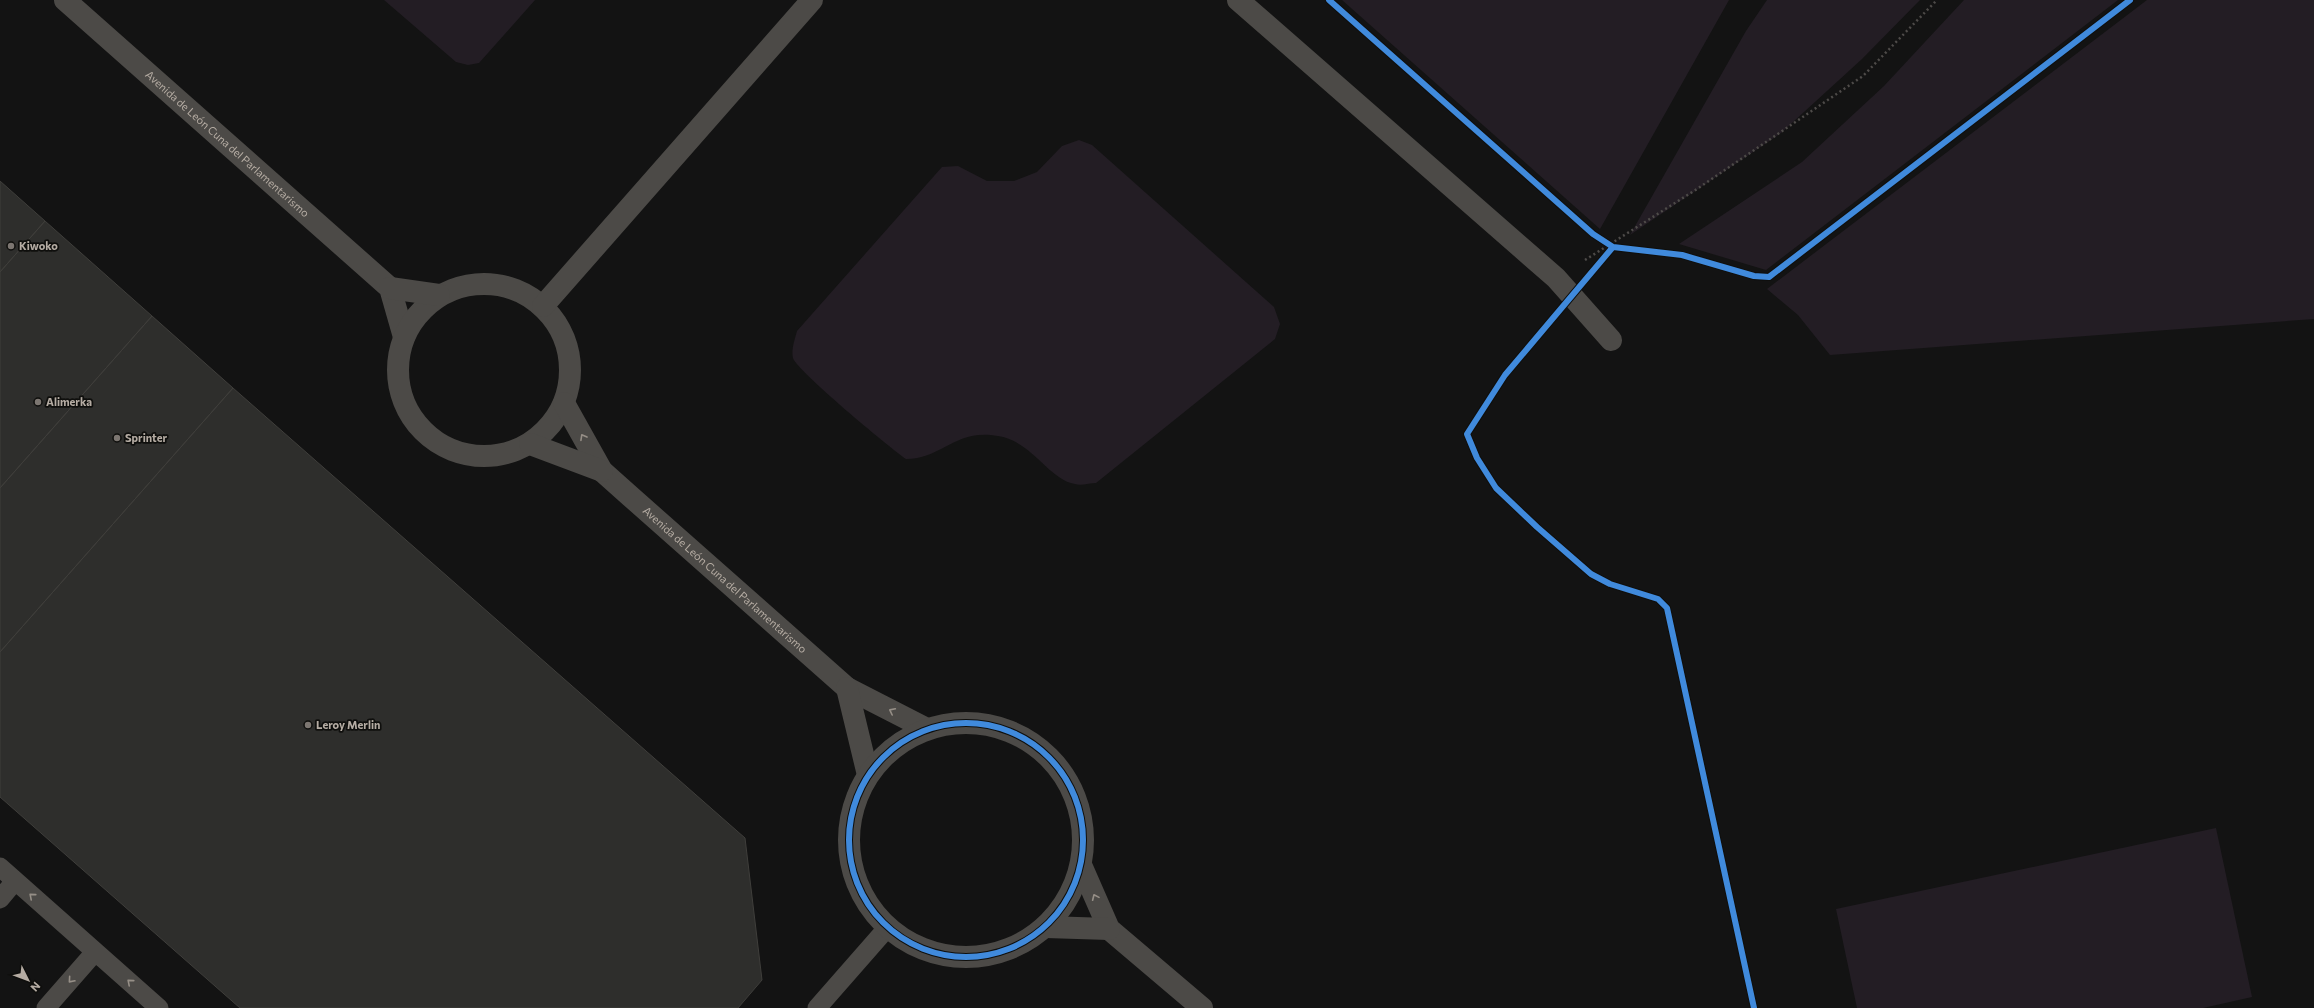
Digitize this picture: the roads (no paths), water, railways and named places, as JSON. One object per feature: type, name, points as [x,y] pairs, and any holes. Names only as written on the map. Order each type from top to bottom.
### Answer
[{"type":"street","name":"Avenida de León Cuna del Parlamentarismo","points":[[65,0],[390,288]]},
{"type":"street","points":[[543,306],[812,0]]},
{"type":"street","points":[[1238,0],[1556,278],[1611,340]]},
{"type":"street","points":[[493,283],[520,290],[543,306],[560,326],[569,352],[571,378],[564,403],[551,426],[530,444],[505,454],[477,457],[451,450],[428,436],[410,416],[400,390],[397,363],[404,337],[418,314],[440,296],[465,285],[493,283]]},
{"type":"street","points":[[404,337],[390,288],[440,296]]},
{"type":"street","name":"Avenida de León Cuna del Parlamentarismo","points":[[564,403],[602,471],[847,688],[927,729]]},
{"type":"street","name":"Avenida de León Cuna del Parlamentarismo","points":[[530,444],[602,471]]},
{"type":"street","points":[[847,688],[868,775]]},
{"type":"street","points":[[964,722],[1001,727],[1034,743],[1061,770],[1077,799],[1083,832],[1081,865],[1070,896],[1046,926],[1015,947],[978,957],[940,955],[905,941],[888,927],[876,916],[856,884],[848,847],[852,810],[868,775],[893,747],[927,729],[964,722]]},
{"type":"street","points":[[1081,865],[1110,930],[1202,1008]]},
{"type":"street","points":[[1046,926],[1110,930]]},
{"type":"lane","points":[[0,867],[159,1008]]},
{"type":"lane","points":[[0,899],[15,881]]},
{"type":"lane","points":[[817,1008],[888,927]]},
{"type":"lane","points":[[46,1008],[95,952]]},
{"type":"place","name":"Kiwoko","points":[[11,246]]},
{"type":"place","name":"Alimerka","points":[[38,402]]},
{"type":"place","name":"Sprinter","points":[[117,438]]},
{"type":"place","name":"Leroy Merlin","points":[[308,725]]}]
